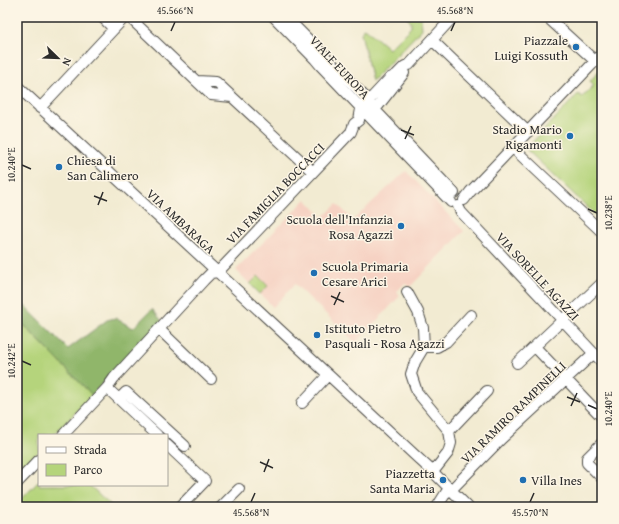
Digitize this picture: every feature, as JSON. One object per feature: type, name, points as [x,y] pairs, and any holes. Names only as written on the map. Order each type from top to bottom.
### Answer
[{"type":"street","points":[[102,17],[114,29]]},
{"type":"street","points":[[40,108],[125,17]]},
{"type":"street","points":[[129,17],[197,81],[216,82],[310,179]]},
{"type":"street","name":"VIALE EUROPA","points":[[274,17],[361,109],[372,114]]},
{"type":"street","name":"VIALE EUROPA","points":[[286,17],[369,101],[372,114]]},
{"type":"street","name":"VIA FAMIGLIA BOCCACCI","points":[[64,434],[211,273],[218,272],[310,179],[352,132],[358,129],[372,114],[409,65],[453,17]]},
{"type":"street","points":[[459,198],[513,148],[598,58],[551,18]]},
{"type":"street","points":[[432,40],[528,132]]},
{"type":"street","name":"VIA FAMIGLIA BOCCACCI","points":[[352,132],[354,124],[359,120],[361,109],[390,78],[396,75],[405,66],[409,65]]},
{"type":"street","name":"VIA AMBARAGA","points":[[17,86],[433,472]]},
{"type":"street","name":"VIA SORELLE AGAZZI","points":[[372,114],[459,198],[461,212],[602,362]]},
{"type":"street","points":[[513,148],[602,232]]},
{"type":"street","points":[[517,363],[563,321],[602,282]]},
{"type":"street","points":[[407,292],[418,312],[423,328],[424,347],[415,362],[411,374],[417,392],[449,431],[451,443],[448,453],[433,472],[468,507]]},
{"type":"street","points":[[424,347],[437,347],[446,342],[471,315]]},
{"type":"street","points":[[159,329],[211,379]]},
{"type":"street","points":[[534,347],[602,417]]},
{"type":"street","name":"VIA RAMIRO RAMPINELLI","points":[[437,507],[450,489],[594,353]]},
{"type":"street","points":[[302,403],[328,375]]},
{"type":"street","points":[[107,388],[123,396],[161,433]]},
{"type":"street","points":[[449,431],[487,391]]},
{"type":"street","points":[[168,437],[186,446]]},
{"type":"street","points":[[602,443],[587,458],[587,463],[602,478]]},
{"type":"street","points":[[168,446],[188,461],[206,479],[180,507]]},
{"type":"street","points":[[17,483],[38,461]]},
{"type":"street","points":[[221,507],[239,489]]},
{"type":"shaded area","name":"Scuola Primaria Cesare Arici","points":[[406,171],[464,231],[410,287],[405,283],[397,291],[400,296],[356,343],[295,284],[273,307],[260,294],[268,286],[258,276],[250,284],[236,270],[306,199],[323,217],[337,204],[353,220]]},
{"type":"green space","points":[[406,17],[421,17],[422,29],[372,81],[361,33],[365,28],[389,49],[411,27],[411,22]]},
{"type":"green space","name":"Stadio Mario Rigamonti","points":[[602,68],[602,221],[526,149],[578,94],[582,97],[594,85],[590,81]]},
{"type":"green space","points":[[258,276],[268,286],[260,294],[250,284]]},
{"type":"green space","points":[[17,298],[68,349],[107,320],[115,318],[133,328],[152,309],[162,321],[92,395],[17,318]]},
{"type":"green space","points":[[17,318],[92,395],[55,434],[38,434],[38,452],[17,474]]},
{"type":"green space","points":[[38,482],[38,486],[90,486],[113,507],[17,507],[17,504]]},
{"type":"place","name":"Piazzale Luigi Kossuth","points":[[576,47]]},
{"type":"place","name":"Stadio Mario Rigamonti","points":[[570,136]]},
{"type":"place","name":"Chiesa di San Calimero","points":[[59,167]]},
{"type":"place","name":"Scuola dell'Infanzia Rosa Agazzi","points":[[401,226]]},
{"type":"place","name":"Scuola Primaria Cesare Arici","points":[[314,273]]},
{"type":"place","name":"Istituto Pietro Pasquali - Rosa Agazzi","points":[[317,335]]},
{"type":"place","name":"Piazzetta Santa Maria","points":[[443,480]]},
{"type":"place","name":"Villa Ines","points":[[523,480]]}]
